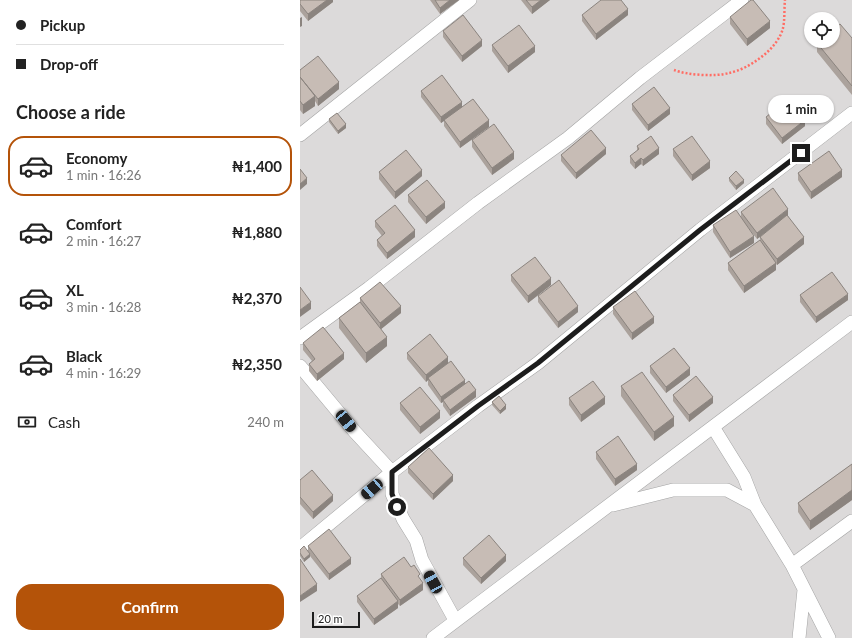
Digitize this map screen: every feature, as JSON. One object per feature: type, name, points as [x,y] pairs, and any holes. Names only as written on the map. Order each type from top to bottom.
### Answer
[{"type":"street","points":[[300,135],[470,0]]},
{"type":"street","points":[[300,338],[370,288],[478,203],[568,138],[663,61],[742,0]]},
{"type":"street","points":[[300,548],[392,472],[478,406],[538,363],[700,230],[852,113]]},
{"type":"street","points":[[433,638],[852,322]]},
{"type":"street","points":[[300,366],[355,432],[392,472],[392,494],[402,519],[416,540],[422,560],[455,620]]},
{"type":"street","points":[[713,427],[744,477],[755,505],[792,565],[829,638]]},
{"type":"street","points":[[610,506],[673,490],[727,490],[755,505]]},
{"type":"street","points":[[792,565],[852,521]]},
{"type":"street","points":[[799,638],[804,590]]},
{"type":"path","points":[[663,61],[675,70],[698,75],[728,74],[745,67],[774,44],[783,28],[784,0]]},
{"type":"shaded area","points":[[300,0],[852,0],[852,638],[300,638]]},
{"type":"building","points":[[300,0],[327,0],[308,14],[300,4]]},
{"type":"building","points":[[435,0],[450,0],[440,8]]},
{"type":"building","points":[[526,0],[541,0],[532,7]]},
{"type":"building","points":[[601,0],[621,0],[628,9],[596,34],[582,15]]},
{"type":"building","points":[[753,0],[770,21],[747,39],[730,17]]},
{"type":"building","points":[[463,15],[482,40],[462,56],[443,31]]},
{"type":"building","points":[[840,24],[852,38],[852,86],[821,48],[840,48]]},
{"type":"building","points":[[519,25],[535,46],[508,66],[492,45]]},
{"type":"building","points":[[318,56],[339,82],[318,99],[300,77],[300,70]]},
{"type":"building","points":[[442,75],[462,102],[441,117],[421,91]]},
{"type":"building","points":[[300,77],[315,96],[303,105],[300,101]]},
{"type":"building","points":[[654,87],[670,108],[648,125],[632,104]]},
{"type":"building","points":[[473,99],[489,120],[460,142],[444,120]]},
{"type":"building","points":[[789,99],[805,120],[782,138],[766,117]]},
{"type":"building","points":[[337,113],[346,124],[338,131],[329,119]]},
{"type":"building","points":[[494,124],[514,152],[492,168],[472,140]]},
{"type":"building","points":[[591,130],[606,148],[576,173],[561,155]]},
{"type":"building","points":[[651,136],[659,148],[643,160],[641,158],[635,163],[630,156],[639,149],[637,146]]},
{"type":"building","points":[[692,136],[710,161],[692,175],[673,149]]},
{"type":"building","points":[[406,150],[422,170],[395,192],[379,172]]},
{"type":"building","points":[[829,151],[842,170],[811,192],[798,173]]},
{"type":"building","points":[[300,169],[307,178],[300,184]]},
{"type":"building","points":[[736,171],[744,180],[736,186],[729,178]]},
{"type":"building","points":[[427,180],[445,202],[426,217],[408,195]]},
{"type":"building","points":[[773,188],[788,209],[757,233],[741,212]]},
{"type":"building","points":[[395,205],[415,230],[387,253],[377,240],[385,233],[375,221]]},
{"type":"building","points":[[736,210],[754,236],[730,252],[713,225]]},
{"type":"building","points":[[787,215],[804,237],[777,259],[760,237]]},
{"type":"building","points":[[760,240],[776,263],[744,286],[728,263]]},
{"type":"building","points":[[535,257],[551,278],[528,296],[511,275]]},
{"type":"building","points":[[832,272],[848,294],[816,317],[800,295]]},
{"type":"building","points":[[559,280],[578,306],[558,322],[538,296]]},
{"type":"building","points":[[380,282],[401,306],[380,323],[360,298]]},
{"type":"building","points":[[300,287],[311,302],[300,310]]},
{"type":"building","points":[[635,291],[654,317],[632,333],[613,307]]},
{"type":"building","points":[[360,302],[387,337],[366,353],[339,318]]},
{"type":"building","points":[[323,327],[344,353],[317,374],[309,364],[315,359],[303,343]]},
{"type":"building","points":[[430,334],[448,357],[426,375],[407,353]]},
{"type":"building","points":[[674,348],[690,368],[666,387],[650,366]]},
{"type":"building","points":[[451,361],[465,380],[441,397],[428,378]]},
{"type":"building","points":[[642,372],[674,417],[654,432],[621,386]]},
{"type":"building","points":[[696,376],[713,397],[689,415],[673,395]]},
{"type":"building","points":[[469,381],[476,390],[450,410],[443,400]]},
{"type":"building","points":[[593,381],[605,397],[581,415],[569,398]]},
{"type":"building","points":[[420,387],[440,411],[420,427],[400,403]]},
{"type":"building","points":[[499,396],[506,405],[500,411],[492,402]]},
{"type":"building","points":[[618,436],[637,464],[615,479],[596,452]]},
{"type":"building","points":[[429,448],[453,475],[433,494],[408,467]]},
{"type":"building","points":[[852,464],[852,490],[810,521],[798,503]]},
{"type":"building","points":[[312,470],[333,495],[313,512],[300,497],[300,480]]},
{"type":"building","points":[[329,529],[351,558],[329,574],[308,546]]},
{"type":"building","points":[[489,535],[506,555],[481,578],[463,558]]},
{"type":"building","points":[[304,546],[310,554],[304,559],[300,553],[300,550]]},
{"type":"building","points":[[404,557],[411,567],[414,565],[420,574],[418,576],[423,583],[400,600],[381,574]]},
{"type":"building","points":[[300,559],[317,584],[300,596]]},
{"type":"building","points":[[381,578],[398,601],[374,619],[357,596]]},
{"type":"route","points":[[397,507],[392,494],[392,472],[478,406],[538,363],[700,230],[801,153]]}]
